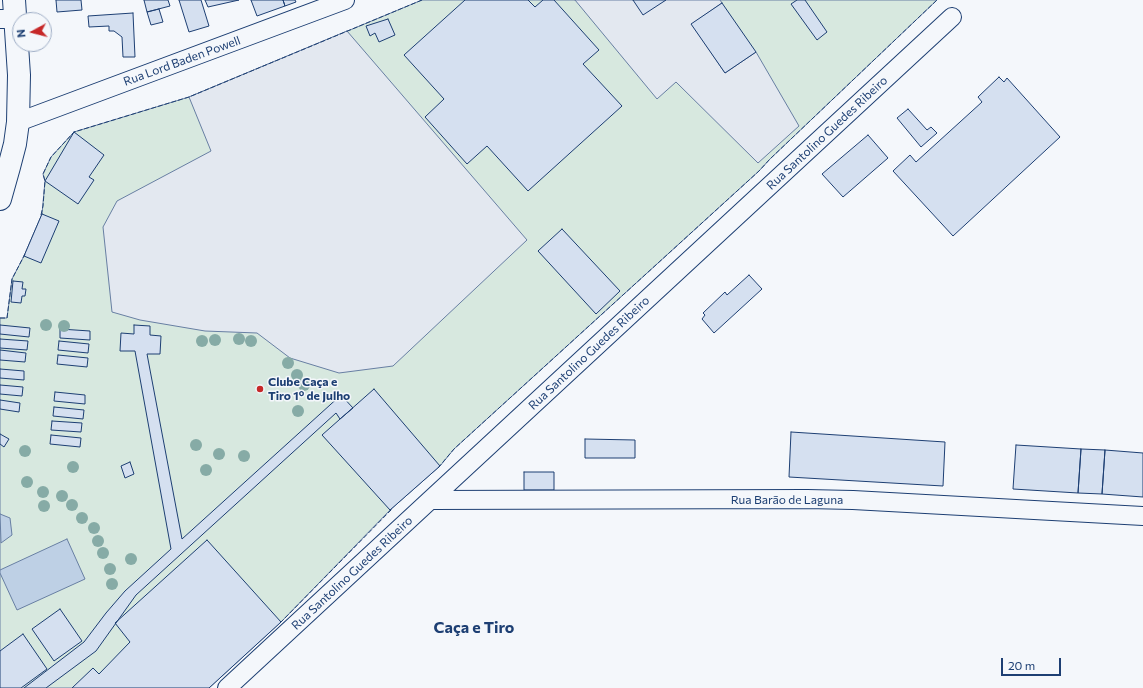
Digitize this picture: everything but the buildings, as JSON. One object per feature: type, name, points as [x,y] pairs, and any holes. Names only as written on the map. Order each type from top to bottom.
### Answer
[{"type":"main road","points":[[0,199],[11,162],[18,122],[19,75],[10,13]]},
{"type":"street","name":"Rua Lord Baden Powell","points":[[18,122],[345,0]]},
{"type":"street","name":"Rua Santolino Guedes Ribeiro","points":[[227,688],[952,17]]},
{"type":"street","name":"Rua Barão de Laguna","points":[[430,500],[853,500],[1143,516]]},
{"type":"shaded area","name":"Clube Caça e Tiro 1º de Julho","points":[[422,0],[937,0],[759,171],[454,449],[440,466],[390,510],[281,622],[209,688],[0,688],[0,318],[7,318],[12,279],[24,256],[42,214],[45,181],[43,174],[51,157],[74,132],[189,97]]},
{"type":"shaded area","points":[[575,0],[720,0],[722,3],[692,24],[725,73],[756,52],[799,126],[758,163],[676,82],[657,99]]},
{"type":"shaded area","points":[[347,31],[527,240],[393,366],[339,373],[290,358],[257,333],[205,331],[140,320],[112,312],[103,227],[117,201],[211,151],[189,97]]},
{"type":"water","points":[[0,514],[10,518],[12,535],[1,543]]},
{"type":"water","points":[[67,539],[85,579],[17,610],[0,570]]},
{"type":"fence","points":[[41,215],[45,181],[43,174],[51,157],[74,132],[189,97],[422,0]]},
{"type":"fence","points":[[438,468],[454,449],[759,171],[937,0]]},
{"type":"fence","points":[[0,318],[7,318],[12,279],[25,254]]},
{"type":"fence","points":[[280,623],[392,509]]},
{"type":"place","name":"Clube Caça e Tiro 1º de Julho","points":[[260,389]]},
{"type":"district","name":"Caça e Tiro","points":[[474,628]]}]
